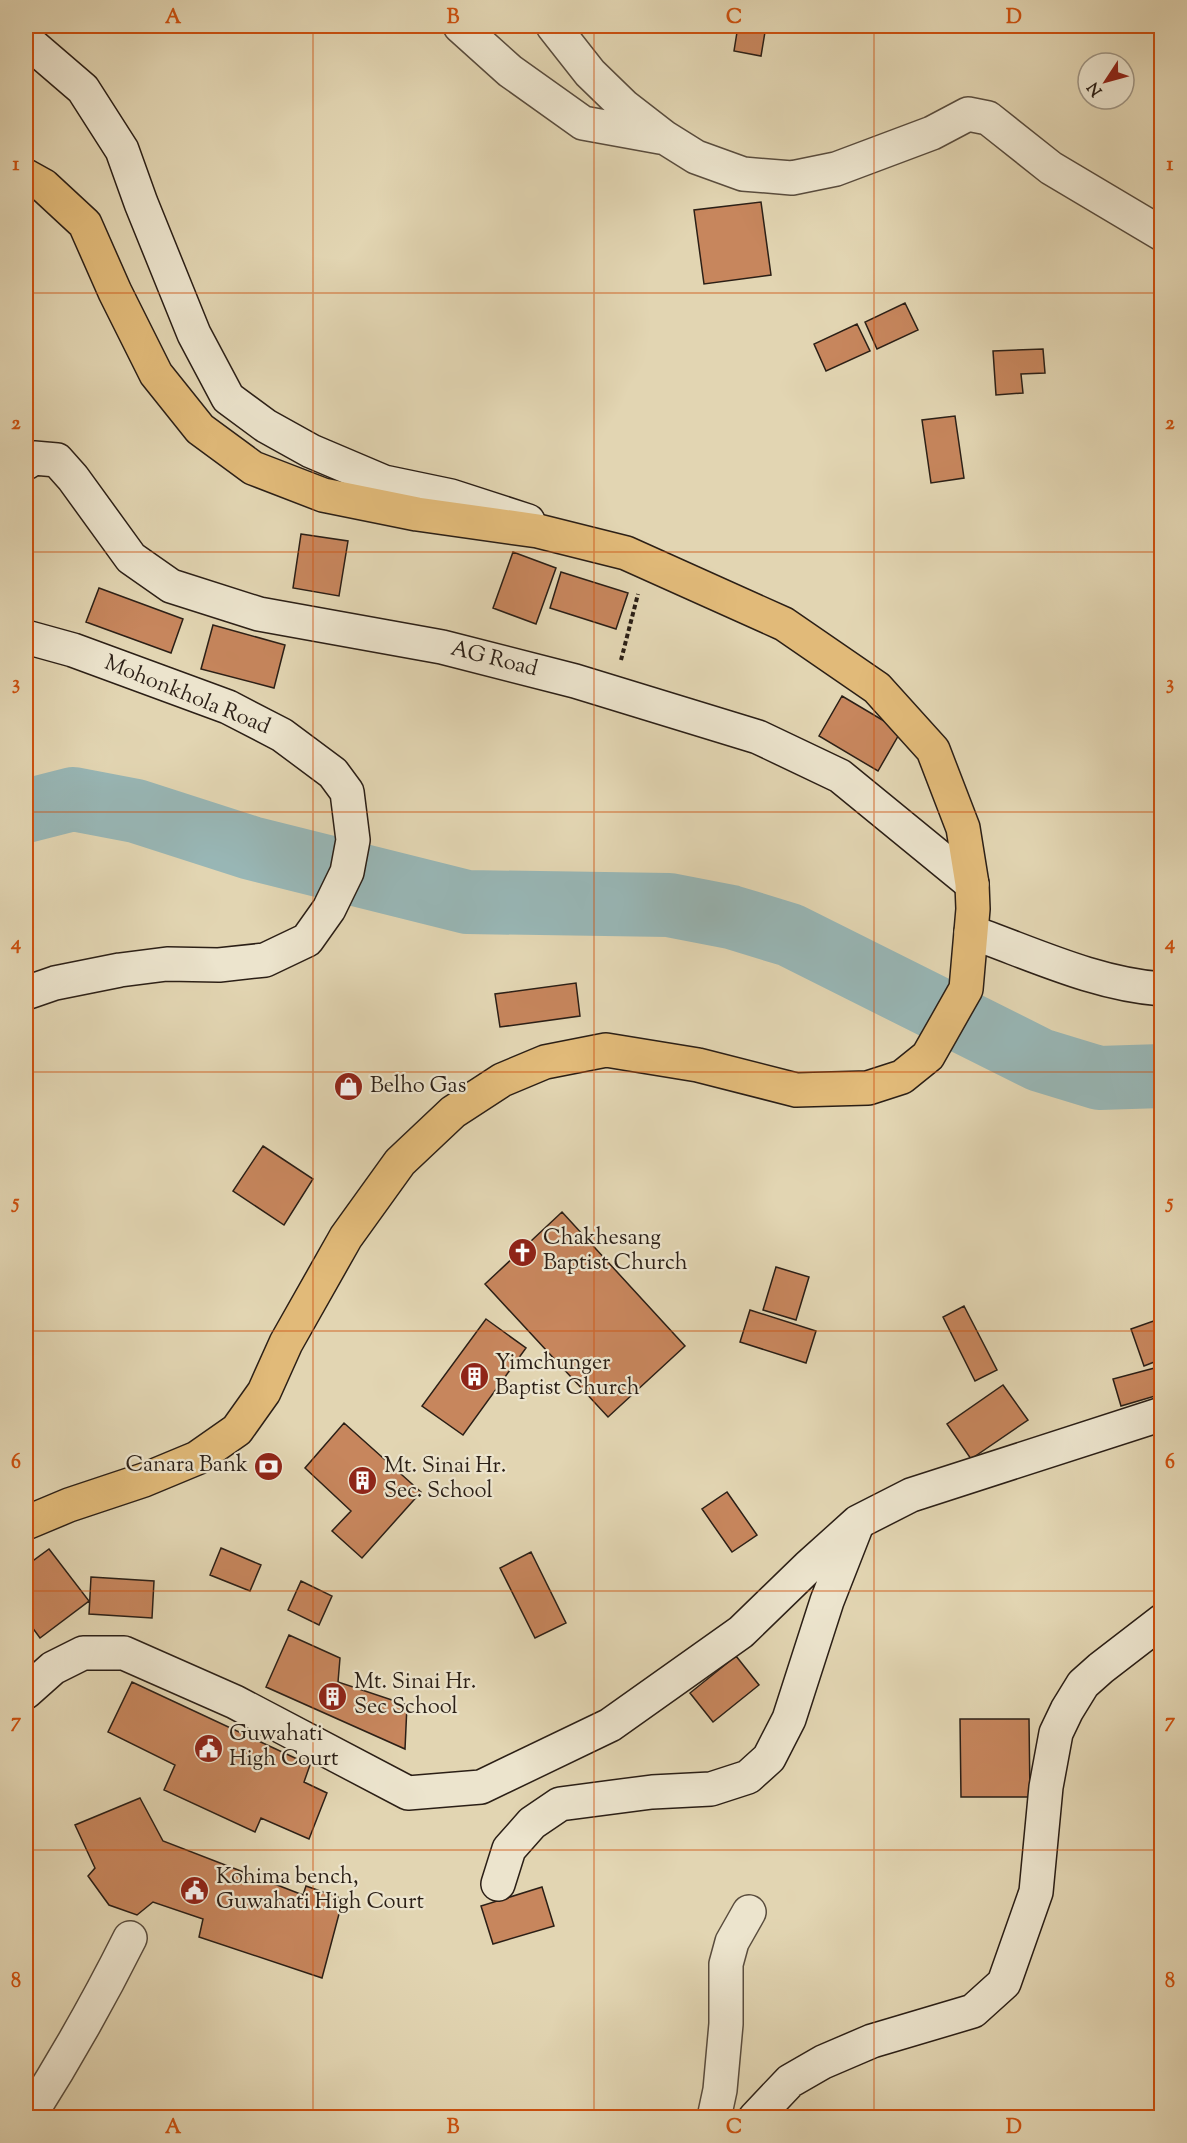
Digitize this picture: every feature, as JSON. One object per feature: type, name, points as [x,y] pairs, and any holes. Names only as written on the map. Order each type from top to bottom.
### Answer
[{"type":"highway","points":[[26,176],[44,186],[85,224],[115,292],[156,374],[200,429],[254,468],[323,495],[417,514],[538,531],[636,557],[784,624],[877,688],[933,750],[963,828],[972,884],[973,909],[966,989],[928,1056],[902,1077],[868,1088],[796,1090],[698,1065],[606,1050],[545,1062],[502,1080],[453,1112],[400,1162],[346,1237],[286,1343],[264,1392],[237,1430],[197,1458],[144,1480],[69,1505],[26,1524]]},
{"type":"street","points":[[460,26],[510,70],[583,123],[664,137]]},
{"type":"street","points":[[553,26],[590,73],[624,106],[664,137],[696,157],[743,174],[792,178],[836,169],[868,159],[932,133],[968,114],[988,118],[1051,168],[1161,234]]},
{"type":"street","points":[[26,40],[82,89],[122,150],[194,334],[228,398],[266,426],[311,451],[384,482],[451,496],[636,557]]},
{"type":"street","name":"AG Road","points":[[26,463],[34,458],[57,460],[73,478],[131,558],[171,586],[260,614],[442,647],[576,681],[758,737],[840,776],[972,884]]},
{"type":"street","name":"Mohonkhola Road","points":[[26,637],[73,650],[228,707],[282,735],[333,773],[346,792],[353,840],[347,872],[329,909],[307,940],[265,960],[219,965],[167,964],[120,970],[55,983],[26,993]]},
{"type":"street","points":[[971,932],[1084,974],[1141,987],[1161,989]]},
{"type":"street","points":[[26,1692],[53,1668],[83,1653],[124,1653],[235,1702],[408,1793],[481,1787],[610,1725],[741,1632],[808,1566],[858,1522],[911,1495],[1161,1414]]},
{"type":"street","points":[[498,1884],[510,1849],[532,1823],[560,1804],[652,1792],[711,1789],[748,1777],[769,1758],[789,1719],[827,1601],[858,1522]]},
{"type":"street","points":[[755,2118],[790,2082],[823,2062],[872,2041],[973,2012],[1004,1983],[1036,1892],[1046,1787],[1056,1733],[1083,1684],[1161,1621]]},
{"type":"street","points":[[714,2118],[720,2090],[726,2024],[726,1964],[732,1942],[748,1912]]},
{"type":"street","points":[[28,2118],[57,2073],[130,1938]]},
{"type":"path","points":[[612,692],[636,557]]},
{"type":"building","points":[[738,26],[766,26],[761,56],[734,51]]},
{"type":"building","points":[[761,202],[771,275],[704,284],[694,210]]},
{"type":"building","points":[[905,303],[918,330],[877,349],[865,322]]},
{"type":"building","points":[[857,324],[870,351],[826,371],[814,344]]},
{"type":"building","points":[[1043,349],[1045,373],[1021,374],[1023,393],[996,395],[993,351]]},
{"type":"building","points":[[955,416],[964,478],[931,483],[922,420]]},
{"type":"building","points":[[301,534],[348,541],[339,596],[293,588]]},
{"type":"building","points":[[513,552],[556,568],[536,624],[493,608]]},
{"type":"building","points":[[561,572],[628,593],[616,629],[550,608]]},
{"type":"building","points":[[99,588],[183,619],[171,653],[86,622]]},
{"type":"building","points":[[213,625],[285,645],[274,688],[201,669]]},
{"type":"building","points":[[842,696],[901,731],[878,771],[819,736]]},
{"type":"building","points":[[576,983],[580,1016],[500,1027],[495,994]]},
{"type":"building","points":[[263,1146],[313,1179],[284,1225],[233,1191]]},
{"type":"building","name":"Chakhesang Baptist Church","points":[[562,1212],[685,1346],[608,1417],[485,1284]]},
{"type":"building","points":[[776,1267],[809,1277],[796,1320],[763,1310]]},
{"type":"building","points":[[964,1306],[997,1370],[975,1381],[943,1317]]},
{"type":"building","points":[[750,1310],[816,1331],[806,1363],[740,1342]]},
{"type":"building","points":[[1162,1318],[1162,1359],[1144,1366],[1131,1329]]},
{"type":"building","name":"Yimchunger Baptist Church","points":[[486,1319],[526,1348],[463,1435],[422,1406]]},
{"type":"building","points":[[1162,1366],[1162,1394],[1121,1406],[1113,1379]]},
{"type":"building","points":[[1003,1385],[1028,1420],[971,1459],[947,1424]]},
{"type":"building","name":"Mt. Sinai Hr. Sec. School","points":[[344,1423],[421,1492],[362,1558],[332,1531],[351,1511],[305,1468]]},
{"type":"building","points":[[727,1492],[757,1535],[732,1552],[702,1509]]},
{"type":"building","points":[[221,1548],[261,1565],[250,1591],[210,1575]]},
{"type":"building","points":[[49,1549],[89,1601],[40,1638],[26,1619],[26,1566]]},
{"type":"building","points":[[531,1552],[566,1623],[535,1638],[500,1568]]},
{"type":"building","points":[[91,1577],[154,1581],[152,1618],[89,1614]]},
{"type":"building","points":[[301,1581],[332,1596],[319,1625],[288,1610]]},
{"type":"building","name":"Mt. Sinai Hr. Sec School","points":[[289,1635],[340,1658],[338,1682],[407,1705],[405,1749],[266,1687]]},
{"type":"building","points":[[736,1656],[759,1685],[713,1722],[690,1693]]},
{"type":"building","name":"Guwahati High Court","points":[[132,1682],[310,1765],[304,1782],[327,1793],[309,1839],[261,1818],[255,1832],[164,1790],[175,1765],[108,1732]]},
{"type":"building","points":[[960,1719],[1029,1719],[1030,1797],[961,1797]]},
{"type":"building","name":"Kohima bench, Guwahati High Court","points":[[140,1798],[163,1841],[303,1895],[306,1886],[343,1899],[322,1978],[199,1937],[203,1919],[153,1902],[137,1915],[109,1905],[88,1876],[95,1868],[75,1825]]},
{"type":"building","points":[[542,1887],[554,1926],[493,1944],[481,1906]]},
{"type":"waterway","points":[[26,811],[73,799],[136,811],[251,848],[467,902],[669,905],[731,917],[790,935],[1040,1060],[1099,1078],[1162,1076]]},
{"type":"place","name":"Belho Gas","points":[[349,1087]]},
{"type":"place","name":"Chakhesang Baptist Church","points":[[522,1252]]},
{"type":"place","name":"Yimchunger Baptist Church","points":[[474,1377]]},
{"type":"place","name":"Canara Bank","points":[[269,1466]]},
{"type":"place","name":"Mt. Sinai Hr. Sec. School","points":[[363,1480]]},
{"type":"place","name":"Mt. Sinai Hr. Sec School","points":[[333,1696]]},
{"type":"place","name":"Guwahati High Court","points":[[208,1748]]},
{"type":"place","name":"Kohima bench, Guwahati High Court","points":[[195,1891]]}]
